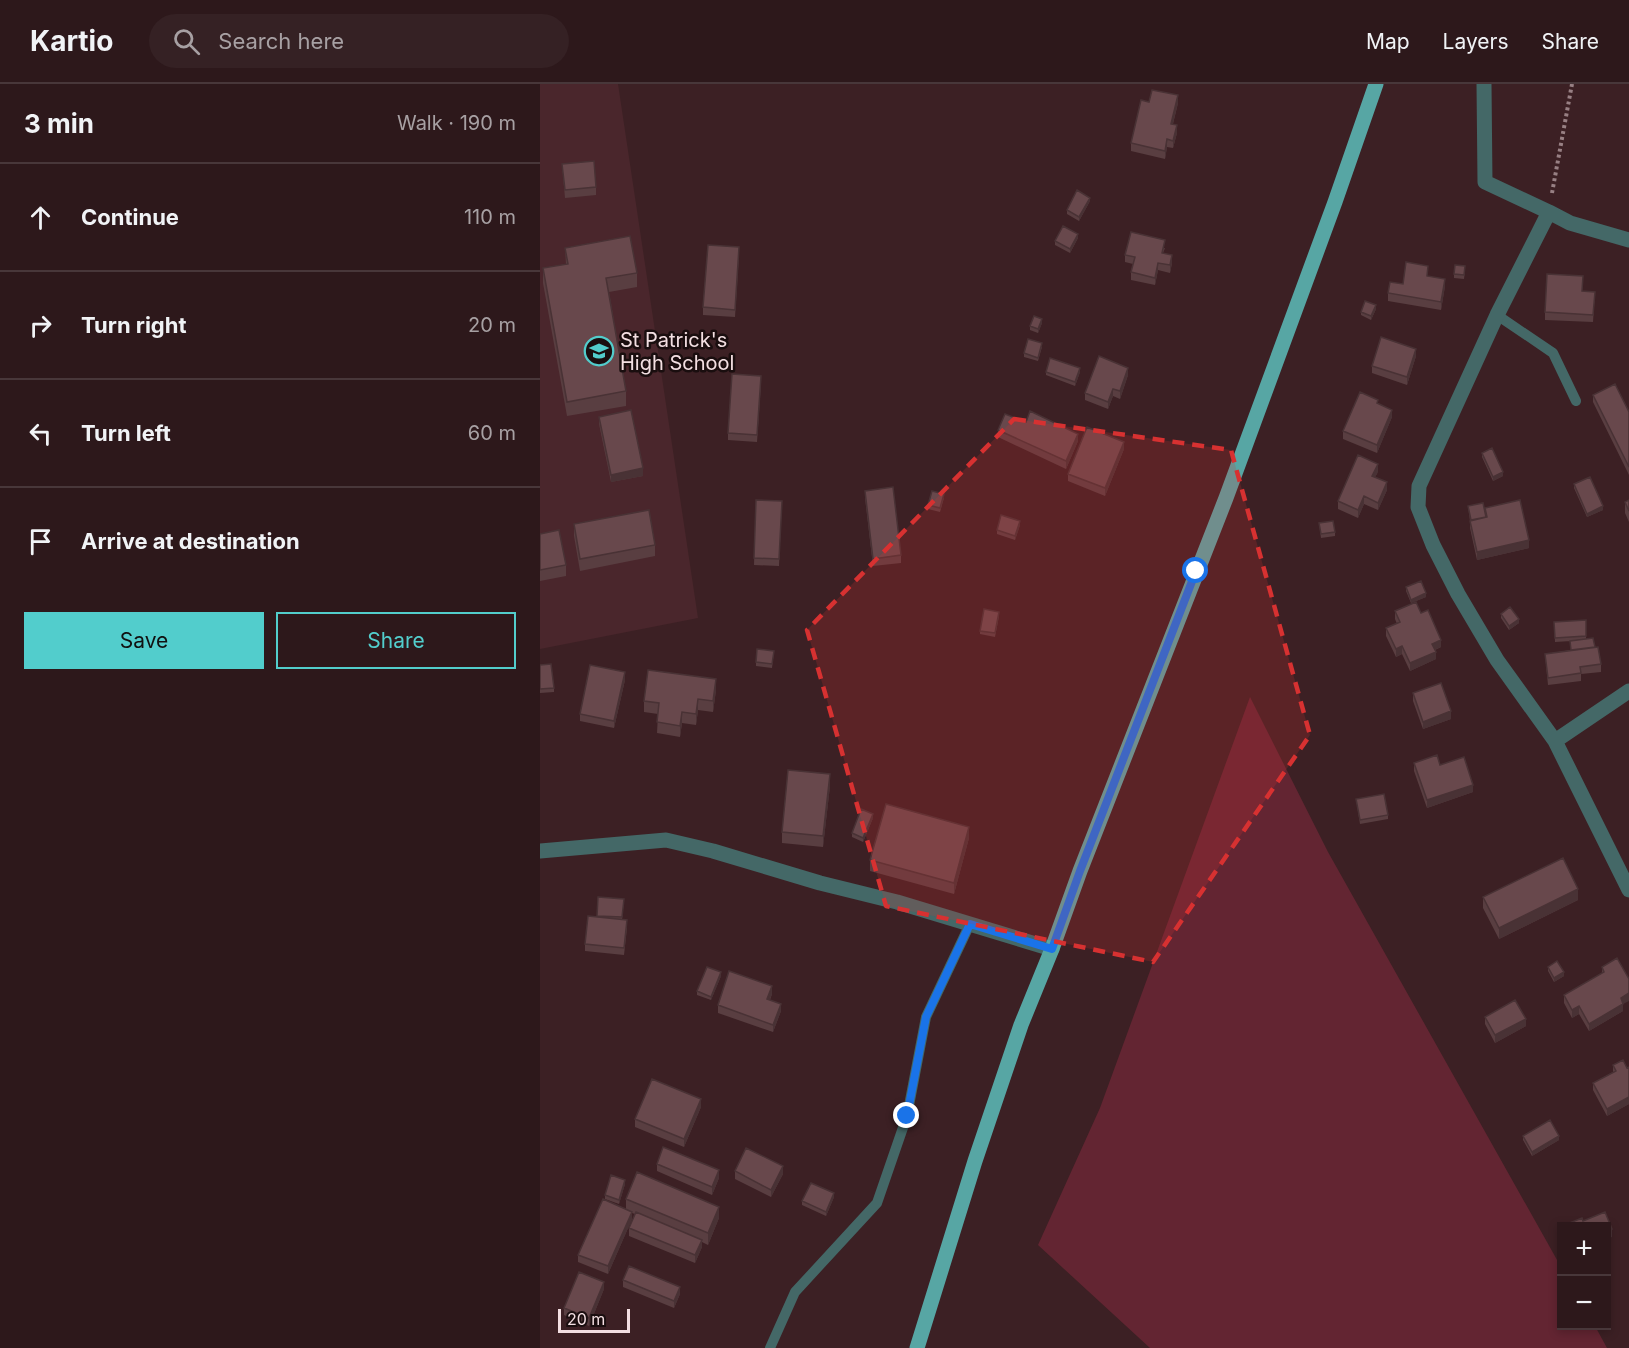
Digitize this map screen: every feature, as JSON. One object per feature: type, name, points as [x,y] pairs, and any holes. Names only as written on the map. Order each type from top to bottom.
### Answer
[{"type":"main road","points":[[917,1348],[978,1150],[1021,1025],[1226,498],[1376,84]]},
{"type":"street","points":[[1484,84],[1485,182],[1570,222],[1629,240]]},
{"type":"street","points":[[1549,212],[1497,315],[1419,486],[1418,507],[1433,545],[1458,594],[1497,660],[1555,741],[1629,890]]},
{"type":"street","points":[[1555,741],[1629,691]]},
{"type":"street","points":[[540,851],[666,840],[713,851],[1052,949]]},
{"type":"lane","points":[[1497,315],[1553,353],[1576,401]]},
{"type":"lane","points":[[770,1348],[795,1293],[877,1203],[907,1116],[926,1017],[970,924]]},
{"type":"path","points":[[1549,212],[1572,84]]},
{"type":"highlighted area","points":[[1014,419],[1231,450],[1310,735],[1153,962],[886,906],[807,630]]},
{"type":"shaded area","name":"St Patrick's High School","points":[[540,84],[618,84],[698,618],[540,649]]},
{"type":"shaded area","points":[[1250,697],[1328,852],[1557,1260],[1557,1330],[1597,1330],[1607,1348],[1150,1348],[1038,1245],[1100,1108]]},
{"type":"building","points":[[1152,90],[1178,95],[1171,124],[1177,125],[1173,141],[1167,139],[1165,151],[1131,143],[1141,100],[1149,102]]},
{"type":"building","points":[[594,161],[596,187],[565,190],[562,164]]},
{"type":"building","points":[[1077,190],[1090,198],[1079,217],[1067,210]]},
{"type":"building","points":[[1063,226],[1078,234],[1070,249],[1055,241]]},
{"type":"building","points":[[1131,232],[1165,240],[1162,253],[1172,255],[1170,265],[1158,263],[1155,278],[1131,272],[1135,257],[1125,255]]},
{"type":"building","points":[[630,236],[637,273],[606,278],[626,391],[567,402],[543,268],[568,264],[565,248]]},
{"type":"building","points":[[708,245],[739,247],[735,310],[703,307]]},
{"type":"building","points":[[1406,262],[1428,266],[1427,276],[1445,279],[1441,302],[1388,293],[1390,282],[1403,284]]},
{"type":"building","points":[[1455,265],[1465,266],[1464,275],[1454,274]]},
{"type":"building","points":[[1547,274],[1583,276],[1582,291],[1595,292],[1593,315],[1545,312]]},
{"type":"building","points":[[1365,301],[1376,305],[1371,316],[1361,312]]},
{"type":"building","points":[[1034,316],[1042,319],[1038,329],[1030,326]]},
{"type":"building","points":[[1381,337],[1416,349],[1407,377],[1372,366]]},
{"type":"building","points":[[1028,339],[1042,343],[1038,358],[1024,353]]},
{"type":"building","points":[[1099,356],[1128,368],[1120,391],[1113,389],[1108,402],[1085,393]]},
{"type":"building","points":[[1050,358],[1080,368],[1075,382],[1046,372]]},
{"type":"building","points":[[732,374],[761,376],[757,435],[728,433]]},
{"type":"building","points":[[1615,384],[1629,412],[1629,467],[1593,395]]},
{"type":"building","points":[[1360,392],[1378,400],[1377,403],[1392,410],[1377,445],[1343,431]]},
{"type":"building","points":[[631,410],[643,468],[611,475],[599,417]]},
{"type":"building","points":[[1030,411],[1078,434],[1066,461],[998,430],[1005,414],[1026,422]]},
{"type":"building","points":[[1087,427],[1124,442],[1105,488],[1068,474]]},
{"type":"building","points":[[1492,448],[1503,472],[1493,477],[1482,453]]},
{"type":"building","points":[[1358,455],[1378,464],[1372,476],[1387,482],[1378,503],[1364,496],[1358,510],[1338,501]]},
{"type":"building","points":[[1590,477],[1603,506],[1587,514],[1574,484]]},
{"type":"building","points":[[893,487],[901,555],[873,559],[865,491]]},
{"type":"building","points":[[932,491],[944,494],[940,508],[928,505]]},
{"type":"building","points":[[756,500],[782,501],[779,559],[754,558]]},
{"type":"building","points":[[1520,500],[1529,540],[1477,552],[1470,521],[1487,517],[1485,508]]},
{"type":"building","points":[[1483,503],[1486,517],[1471,520],[1468,506]]},
{"type":"building","points":[[649,510],[655,545],[580,559],[574,524]]},
{"type":"building","points":[[1001,515],[1020,521],[1015,536],[997,530]]},
{"type":"building","points":[[1333,521],[1335,532],[1321,534],[1319,523]]},
{"type":"building","points":[[559,530],[566,565],[540,570],[540,534]]},
{"type":"building","points":[[1421,581],[1426,593],[1411,600],[1406,587]]},
{"type":"building","points":[[1416,602],[1421,613],[1428,610],[1441,640],[1432,644],[1436,652],[1410,663],[1402,646],[1396,649],[1386,628],[1400,622],[1395,611]]},
{"type":"building","points":[[1510,607],[1519,619],[1509,626],[1501,614]]},
{"type":"building","points":[[984,609],[999,612],[995,633],[980,631]]},
{"type":"building","points":[[1586,620],[1586,636],[1555,638],[1554,622]]},
{"type":"building","points":[[1593,638],[1595,647],[1571,650],[1570,641]]},
{"type":"building","points":[[1598,647],[1601,664],[1580,667],[1581,673],[1548,678],[1545,654]]},
{"type":"building","points":[[757,649],[774,651],[772,664],[756,662]]},
{"type":"building","points":[[551,664],[554,688],[540,689],[540,665]]},
{"type":"building","points":[[590,665],[625,672],[614,721],[580,714]]},
{"type":"building","points":[[648,670],[716,679],[713,701],[698,699],[696,714],[682,712],[680,726],[657,722],[659,703],[644,701]]},
{"type":"building","points":[[1441,683],[1451,711],[1423,722],[1413,693]]},
{"type":"building","points":[[1437,755],[1440,765],[1464,757],[1473,785],[1427,800],[1414,763]]},
{"type":"building","points":[[788,770],[830,774],[823,836],[782,832]]},
{"type":"building","points":[[1384,794],[1388,815],[1360,820],[1356,799]]},
{"type":"building","points":[[886,804],[969,827],[954,883],[870,860]]},
{"type":"building","points":[[861,809],[873,814],[863,838],[852,833]]},
{"type":"building","points":[[1563,858],[1578,889],[1499,928],[1483,897]]},
{"type":"building","points":[[598,897],[624,899],[622,917],[597,916]]},
{"type":"building","points":[[588,916],[627,920],[624,948],[585,944]]},
{"type":"building","points":[[1617,958],[1629,979],[1629,993],[1621,998],[1623,1004],[1589,1024],[1579,1006],[1572,1010],[1564,995],[1604,972],[1602,967]]},
{"type":"building","points":[[1557,961],[1564,972],[1554,978],[1548,967]]},
{"type":"building","points":[[707,967],[721,972],[711,997],[697,991]]},
{"type":"building","points":[[729,971],[772,986],[767,999],[781,1004],[773,1025],[718,1005]]},
{"type":"building","points":[[1515,1000],[1526,1019],[1495,1035],[1485,1017]]},
{"type":"building","points":[[1623,1060],[1627,1068],[1629,1067],[1629,1097],[1607,1109],[1593,1083],[1616,1071],[1613,1065]]},
{"type":"building","points":[[652,1079],[701,1099],[684,1139],[635,1119]]},
{"type":"building","points":[[1550,1120],[1559,1136],[1532,1152],[1523,1136]]},
{"type":"building","points":[[663,1147],[719,1170],[712,1187],[657,1164]]},
{"type":"building","points":[[746,1148],[783,1166],[771,1190],[735,1171]]},
{"type":"building","points":[[637,1172],[719,1207],[708,1233],[626,1199]]},
{"type":"building","points":[[611,1175],[625,1180],[619,1200],[605,1195]]},
{"type":"building","points":[[811,1183],[834,1193],[826,1212],[802,1201]]},
{"type":"building","points":[[603,1199],[632,1212],[608,1266],[578,1255]]},
{"type":"building","points":[[636,1212],[702,1240],[695,1255],[629,1228]]},
{"type":"building","points":[[1605,1212],[1609,1222],[1572,1222],[1582,1218],[1583,1221]]},
{"type":"building","points":[[629,1266],[680,1287],[674,1301],[623,1280]]},
{"type":"building","points":[[579,1272],[604,1282],[589,1318],[564,1308]]},
{"type":"place","name":"St Patrick's High School","points":[[599,351]]},
{"type":"route","points":[[907,1116],[926,1017],[970,924],[1052,949],[1196,571]]}]
